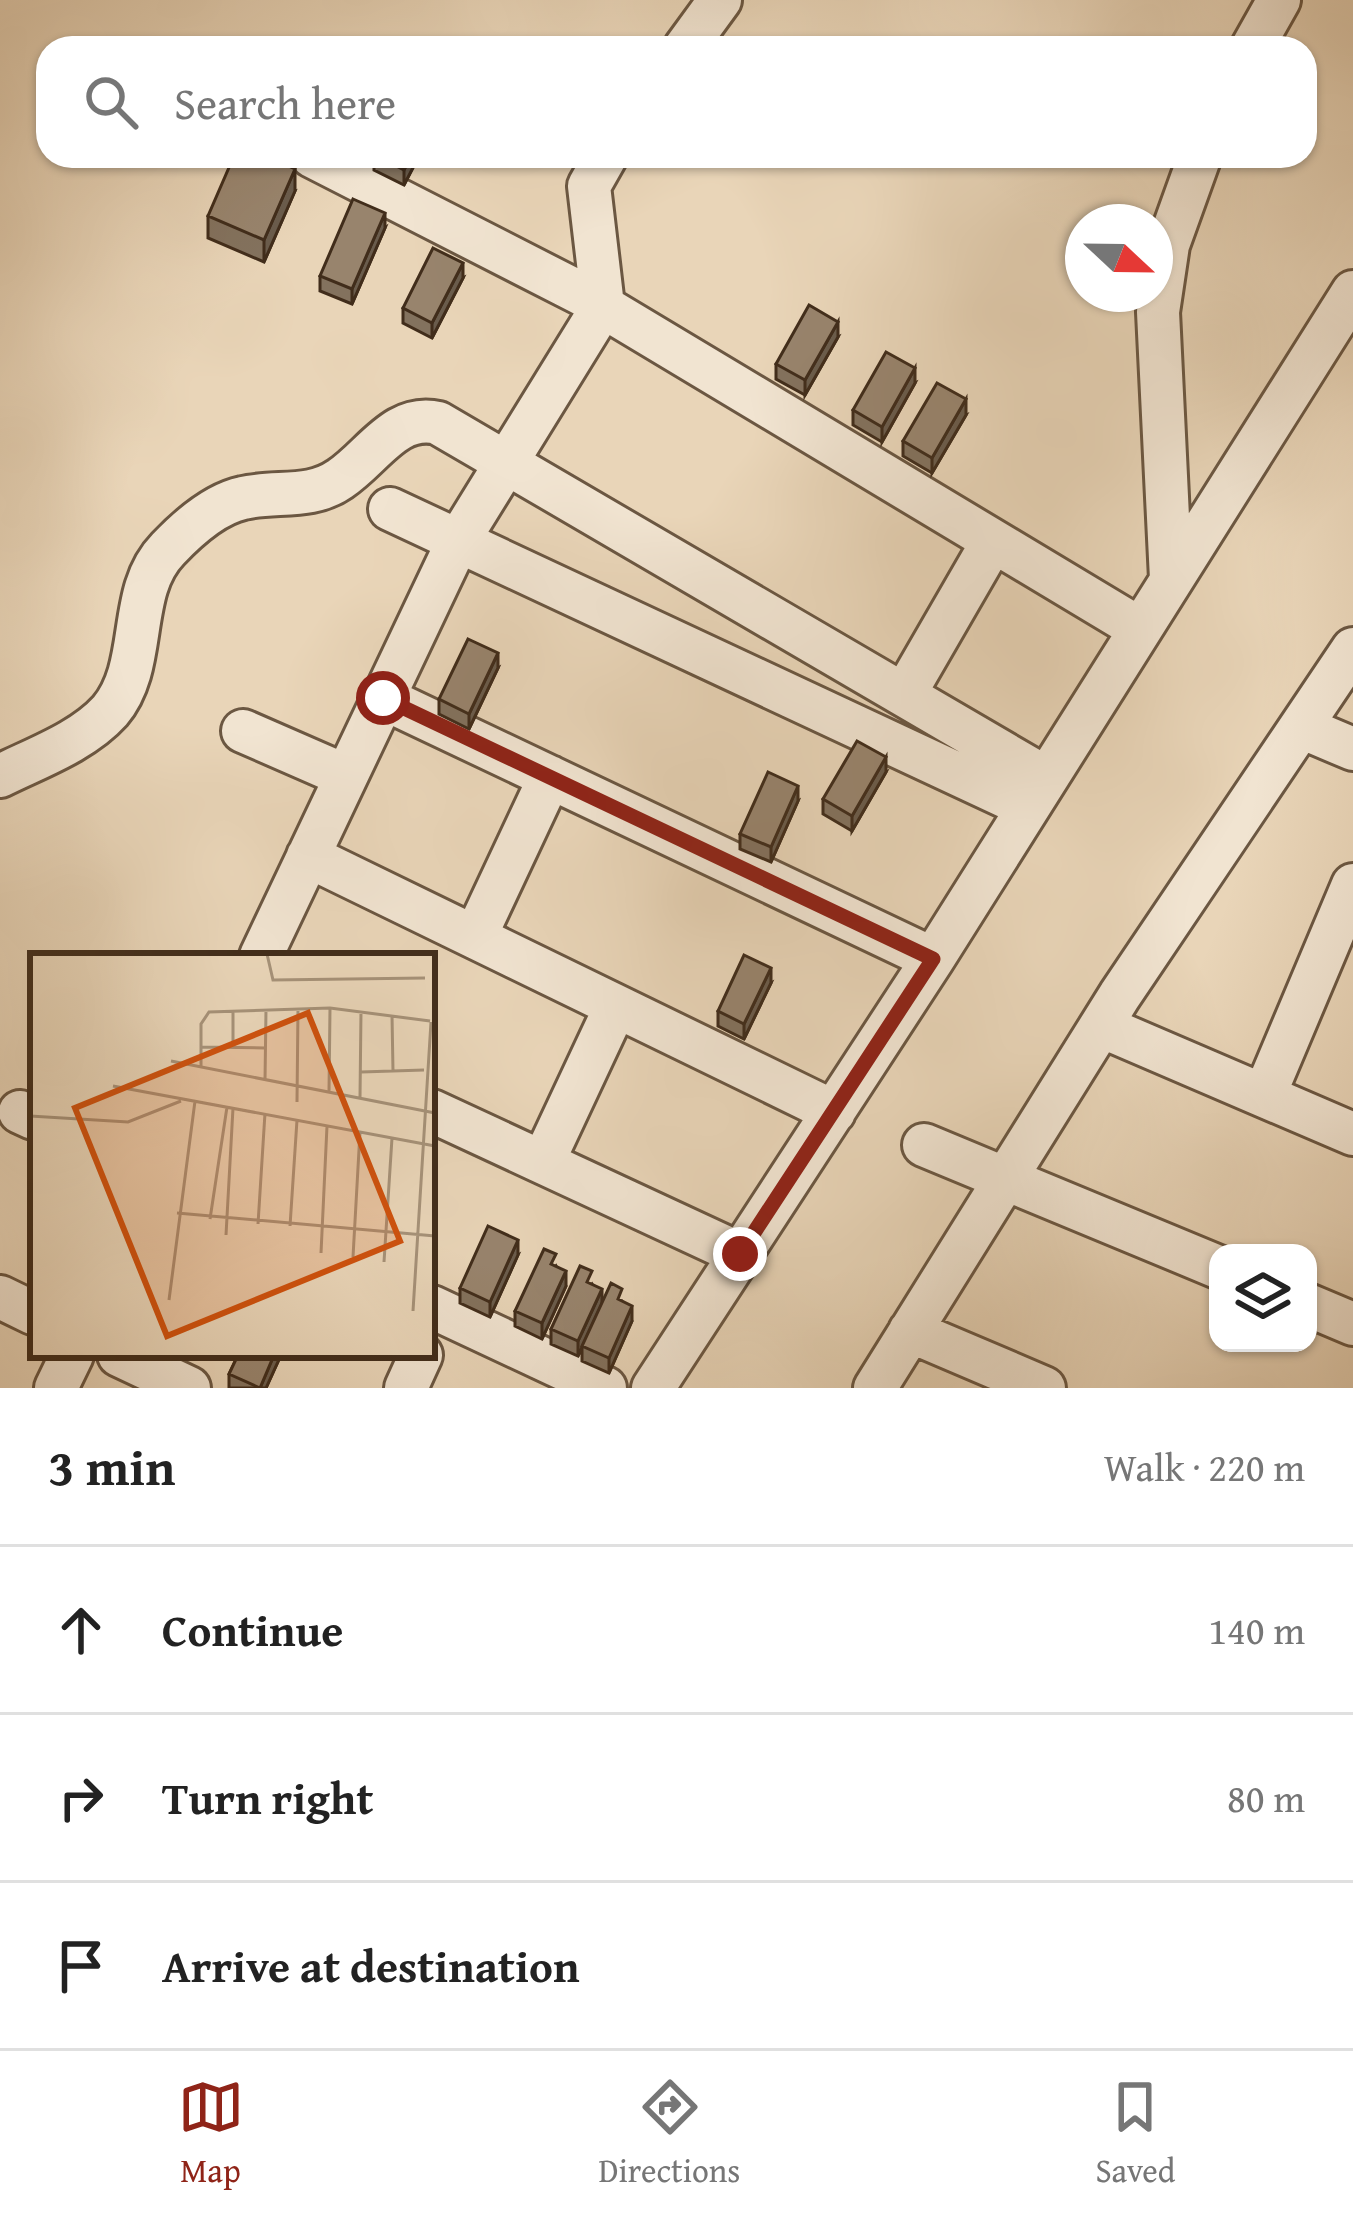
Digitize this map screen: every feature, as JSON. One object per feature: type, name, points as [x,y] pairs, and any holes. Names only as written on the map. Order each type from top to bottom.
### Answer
[{"type":"street","points":[[694,36],[720,0]]},
{"type":"street","points":[[1259,36],[1280,0]]},
{"type":"street","points":[[335,168],[603,307],[1140,629]]},
{"type":"street","points":[[262,953],[458,542],[603,307],[589,186],[599,168]]},
{"type":"street","points":[[1172,579],[1158,312],[1168,245],[1196,168]]},
{"type":"street","points":[[653,1388],[933,959],[1353,292]]},
{"type":"street","points":[[0,776],[89,730],[110,710],[128,676],[153,568],[187,531],[241,498],[326,488],[398,429],[417,420],[438,423],[904,695],[1037,793]]},
{"type":"street","points":[[390,509],[1037,793]]},
{"type":"street","points":[[904,695],[993,541]]},
{"type":"street","points":[[874,1388],[1100,1026],[1353,649]]},
{"type":"street","points":[[383,698],[933,959]]},
{"type":"street","points":[[1301,727],[1353,748]]},
{"type":"street","points":[[243,730],[346,776]]},
{"type":"street","points":[[475,937],[550,777]]},
{"type":"street","points":[[308,856],[834,1112]]},
{"type":"street","points":[[1264,1096],[1343,937],[1353,885]]},
{"type":"street","points":[[543,1162],[616,1006]]},
{"type":"street","points":[[1100,1026],[1353,1134]]},
{"type":"street","points":[[435,1112],[740,1254]]},
{"type":"street","points":[[924,1144],[1209,1263]]},
{"type":"street","points":[[0,1297],[30,1312]]},
{"type":"street","points":[[1317,1309],[1353,1324]]},
{"type":"street","points":[[435,1316],[605,1388]]},
{"type":"street","points":[[910,1331],[1045,1388]]},
{"type":"street","points":[[56,1388],[71,1358]]},
{"type":"street","points":[[125,1358],[189,1388]]},
{"type":"street","points":[[406,1388],[420,1358]]},
{"type":"building","points":[[229,168],[295,169],[264,240],[208,216]]},
{"type":"building","points":[[353,199],[385,213],[352,289],[320,276]]},
{"type":"building","points":[[433,248],[463,263],[432,323],[403,308]]},
{"type":"building","points":[[809,305],[838,322],[805,380],[776,364]]},
{"type":"building","points":[[886,352],[915,368],[882,427],[853,410]]},
{"type":"building","points":[[937,383],[966,399],[932,458],[903,441]]},
{"type":"building","points":[[468,639],[498,653],[469,714],[439,699]]},
{"type":"building","points":[[857,741],[886,757],[852,816],[823,799]]},
{"type":"building","points":[[768,772],[798,786],[771,847],[740,834]]},
{"type":"building","points":[[744,955],[771,968],[744,1024],[718,1011]]},
{"type":"building","points":[[488,1226],[518,1240],[490,1302],[460,1288]]},
{"type":"building","points":[[544,1249],[556,1254],[551,1264],[566,1271],[542,1323],[515,1311]]},
{"type":"building","points":[[580,1266],[592,1271],[587,1282],[602,1289],[578,1341],[551,1329]]},
{"type":"building","points":[[611,1283],[622,1289],[618,1299],[632,1306],[609,1358],[582,1346]]},
{"type":"building","points":[[237,1358],[273,1358],[260,1388],[229,1374]]},
{"type":"route","points":[[383,698],[933,959],[740,1254]]}]
